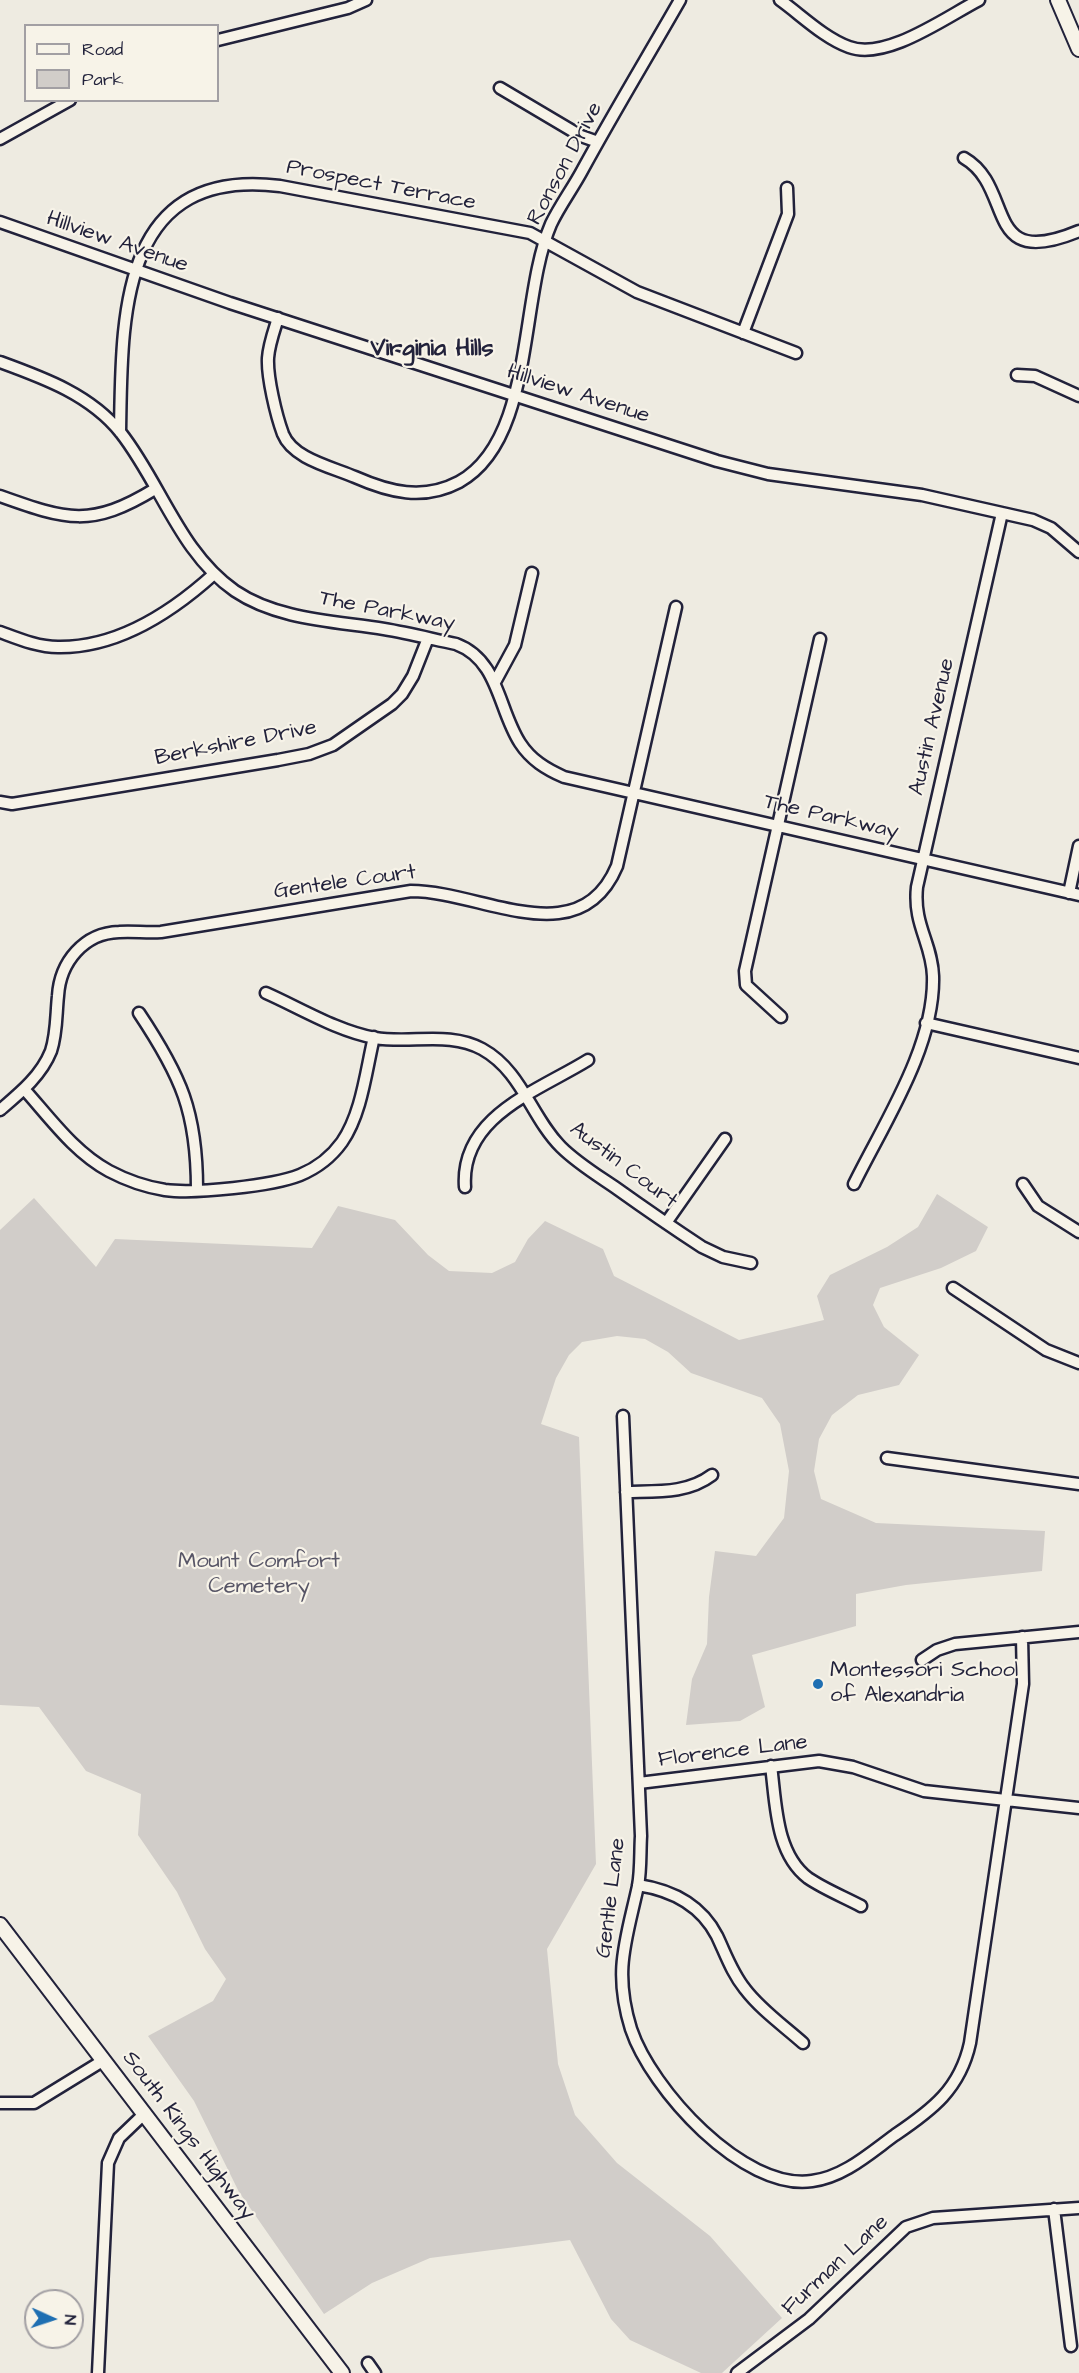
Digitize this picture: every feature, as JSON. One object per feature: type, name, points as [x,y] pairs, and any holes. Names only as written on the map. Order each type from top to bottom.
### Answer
[{"type":"main road","points":[[1058,0],[1079,49]]},
{"type":"main road","name":"South Kings Highway","points":[[0,1924],[342,2373]]},
{"type":"street","points":[[219,40],[328,13],[366,0]]},
{"type":"street","name":"Ronson Drive","points":[[278,318],[270,345],[268,366],[286,440],[303,455],[385,490],[402,493],[427,492],[451,486],[472,474],[488,459],[500,439],[513,395],[552,222],[680,0]]},
{"type":"street","points":[[780,0],[838,42],[865,51],[888,47],[979,0]]},
{"type":"street","points":[[500,88],[581,136],[598,142]]},
{"type":"street","points":[[0,139],[66,102]]},
{"type":"street","points":[[964,158],[973,163],[981,173],[1002,219],[1019,237],[1036,243],[1046,243],[1079,231]]},
{"type":"street","name":"Prospect Terrace","points":[[120,432],[123,324],[136,270],[149,237],[173,211],[206,193],[247,184],[280,186],[518,231],[546,241],[637,292],[796,354]]},
{"type":"street","points":[[743,333],[788,214],[787,188]]},
{"type":"street","name":"Hillview Avenue","points":[[0,222],[278,318],[747,470],[922,495],[1002,513],[1045,525],[1079,552]]},
{"type":"street","name":"The Parkway","points":[[0,363],[58,384],[76,394],[120,432],[197,555],[214,574],[244,596],[278,611],[428,638],[456,644],[475,653],[495,682],[516,736],[526,751],[543,766],[564,777],[1074,894]]},
{"type":"street","points":[[1017,375],[1035,376],[1079,396]]},
{"type":"street","points":[[0,496],[48,513],[86,517],[120,508],[155,489]]},
{"type":"street","name":"Austin Avenue","points":[[854,1184],[918,1054],[926,1023],[933,987],[932,968],[919,928],[916,898],[1002,513]]},
{"type":"street","points":[[495,682],[516,645],[532,573]]},
{"type":"street","points":[[0,632],[50,646],[87,644],[162,617],[185,601],[214,574]]},
{"type":"street","name":"Gentele Court","points":[[24,1089],[40,1071],[51,1049],[61,976],[71,957],[82,946],[109,933],[161,932],[411,891],[450,894],[540,915],[569,913],[594,900],[611,879],[620,855],[676,608]]},
{"type":"street","name":"Berkshire Drive","points":[[0,802],[12,804],[278,760],[322,750],[344,738],[398,699],[413,676],[428,638]]},
{"type":"street","points":[[781,1017],[746,985],[745,971],[820,639]]},
{"type":"street","points":[[1074,894],[1079,846]]},
{"type":"street","name":"Austin Court","points":[[266,993],[353,1031],[374,1037],[405,1040],[447,1039],[476,1046],[500,1062],[517,1081],[551,1136],[567,1152],[666,1223],[713,1253],[751,1263]]},
{"type":"street","points":[[139,1013],[178,1079],[187,1100],[194,1133],[198,1189]]},
{"type":"street","points":[[926,1023],[1079,1058]]},
{"type":"street","points":[[0,1110],[24,1089],[76,1147],[107,1170],[131,1181],[156,1188],[198,1189],[286,1179],[308,1171],[327,1159],[342,1143],[352,1125],[374,1037]]},
{"type":"street","points":[[465,1187],[466,1159],[478,1136],[493,1119],[526,1096],[588,1060]]},
{"type":"street","points":[[666,1223],[725,1140]]},
{"type":"street","points":[[1023,1184],[1038,1206],[1079,1232]]},
{"type":"street","points":[[953,1288],[1046,1350],[1079,1364]]},
{"type":"street","name":"Gentle Lane","points":[[623,1416],[641,1836],[638,1885],[624,1939],[622,1984],[631,2029],[651,2072],[683,2111],[750,2167],[782,2180],[819,2180],[848,2168],[927,2114],[947,2095],[961,2073],[970,2043],[1007,1801],[1023,1684],[1022,1637]]},
{"type":"street","points":[[887,1458],[1079,1484]]},
{"type":"street","points":[[626,1492],[684,1489],[702,1483],[712,1475]]},
{"type":"street","points":[[922,1660],[943,1647],[1079,1632]]},
{"type":"street","name":"Florence Lane","points":[[639,1782],[662,1782],[807,1761],[833,1762],[924,1791],[1079,1808]]},
{"type":"street","points":[[771,1766],[782,1838],[791,1859],[807,1877],[861,1906]]},
{"type":"street","points":[[638,1885],[671,1893],[697,1910],[715,1932],[730,1967],[747,1992],[803,2043]]},
{"type":"street","points":[[0,2103],[34,2103],[104,2060]]},
{"type":"street","points":[[98,2373],[108,2163],[118,2138],[133,2121],[144,2114]]},
{"type":"street","name":"Furman Lane","points":[[737,2373],[809,2319],[906,2227],[933,2218],[1079,2208]]},
{"type":"street","points":[[1054,2209],[1071,2346]]},
{"type":"street","points":[[368,2363],[375,2373]]},
{"type":"green space","name":"Mount Comfort Cemetery","points":[[937,1194],[988,1227],[976,1251],[941,1268],[880,1288],[873,1305],[884,1327],[919,1355],[899,1385],[858,1395],[832,1415],[819,1439],[814,1471],[821,1499],[876,1523],[1045,1531],[1042,1571],[906,1585],[856,1594],[856,1626],[752,1655],[765,1707],[740,1721],[686,1725],[692,1679],[707,1644],[709,1597],[715,1551],[756,1556],[784,1518],[789,1471],[780,1424],[762,1398],[691,1373],[668,1352],[645,1339],[617,1336],[582,1342],[569,1355],[556,1378],[541,1424],[579,1437],[596,1864],[547,1949],[558,2064],[575,2115],[617,2163],[710,2236],[782,2318],[722,2373],[701,2373],[630,2340],[611,2319],[570,2240],[430,2258],[372,2283],[324,2314],[239,2192],[194,2101],[148,2036],[213,2001],[226,1979],[205,1949],[177,1892],[138,1835],[141,1794],[86,1771],[39,1707],[0,1705],[0,1230],[34,1198],[96,1267],[115,1239],[312,1248],[338,1206],[395,1220],[428,1255],[449,1271],[492,1273],[515,1262],[528,1239],[545,1221],[603,1249],[614,1276],[739,1340],[824,1320],[817,1296],[830,1275],[887,1247],[918,1227]]},
{"type":"place","name":"Montessori School of Alexandria","points":[[818,1684]]},
{"type":"district","name":"Virginia Hills","points":[[432,350]]}]
